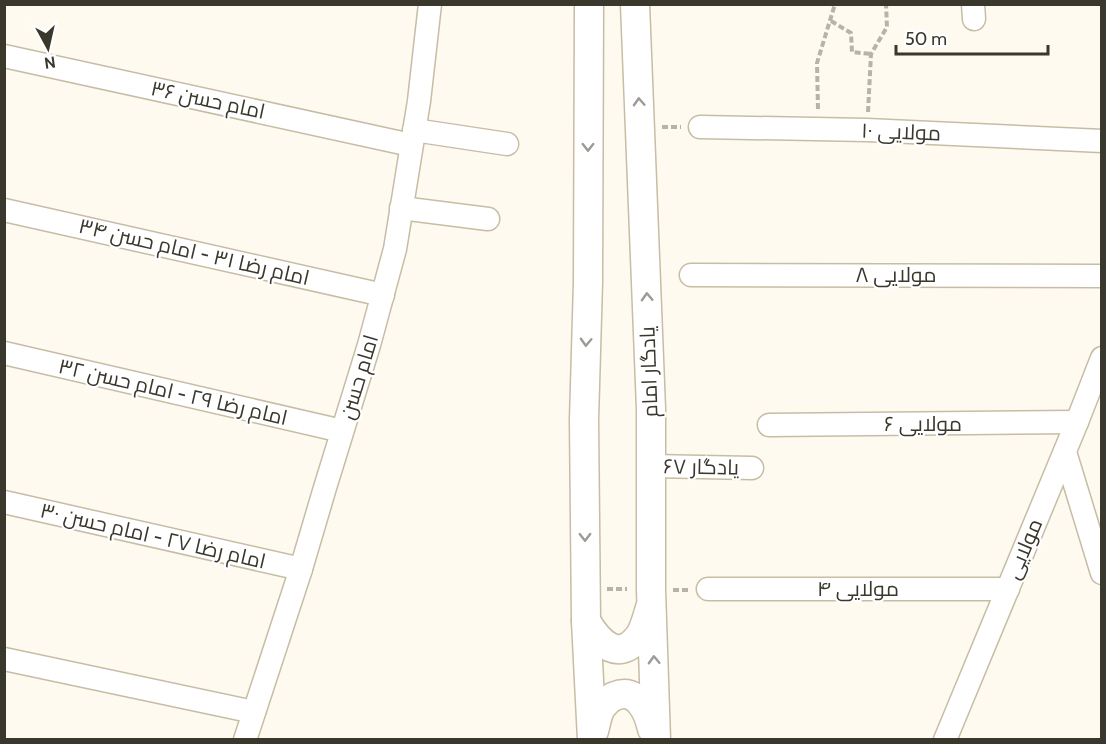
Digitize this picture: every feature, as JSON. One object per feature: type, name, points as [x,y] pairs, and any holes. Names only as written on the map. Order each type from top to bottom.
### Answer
[{"type":"main road","points":[[588,4],[588,282],[584,420],[586,621],[593,740]]},
{"type":"main road","name":"یادگار امام","points":[[635,4],[651,398],[655,740]]},
{"type":"main road","points":[[586,621],[594,635],[603,643],[612,648],[624,648],[640,634],[652,597]]},
{"type":"main road","points":[[593,740],[601,709],[609,699],[620,694],[630,694],[639,700],[646,711],[655,740]]},
{"type":"street","name":"امام حسن","points":[[245,740],[301,570],[369,345],[395,249],[419,101],[429,4]]},
{"type":"street","name":"امام حسن ۳۶","points":[[4,56],[412,137],[507,144]]},
{"type":"street","name":"مولایی ۱۰","points":[[700,127],[867,130],[1101,141]]},
{"type":"street","points":[[401,208],[488,219]]},
{"type":"street","name":"امام رضا ۳۱ - امام حسن ۳۴","points":[[4,210],[383,295]]},
{"type":"street","name":"مولایی ۸","points":[[691,275],[1101,276]]},
{"type":"street","name":"امام رضا ۲۹ - امام حسن ۳۲","points":[[4,353],[342,431]]},
{"type":"street","name":"مولایی","points":[[945,740],[1065,452],[1101,358]]},
{"type":"street","name":"مولایی ۶","points":[[769,425],[1077,422]]},
{"type":"street","points":[[1065,452],[1101,573]]},
{"type":"street","name":"یادگار ۶۷","points":[[651,466],[752,468]]},
{"type":"street","name":"امام رضا ۲۷ - امام حسن ۳۰","points":[[4,502],[301,570]]},
{"type":"street","name":"مولایی ۴","points":[[708,589],[1008,589]]},
{"type":"street","points":[[4,660],[254,712]]},
{"type":"path","points":[[818,129],[818,63],[835,4]]},
{"type":"path","points":[[867,130],[871,54],[886,27],[886,4]]},
{"type":"path","points":[[831,21],[851,33],[852,52],[871,54]]},
{"type":"path","points":[[640,126],[700,127]]},
{"type":"path","points":[[586,588],[652,597],[708,589]]}]
